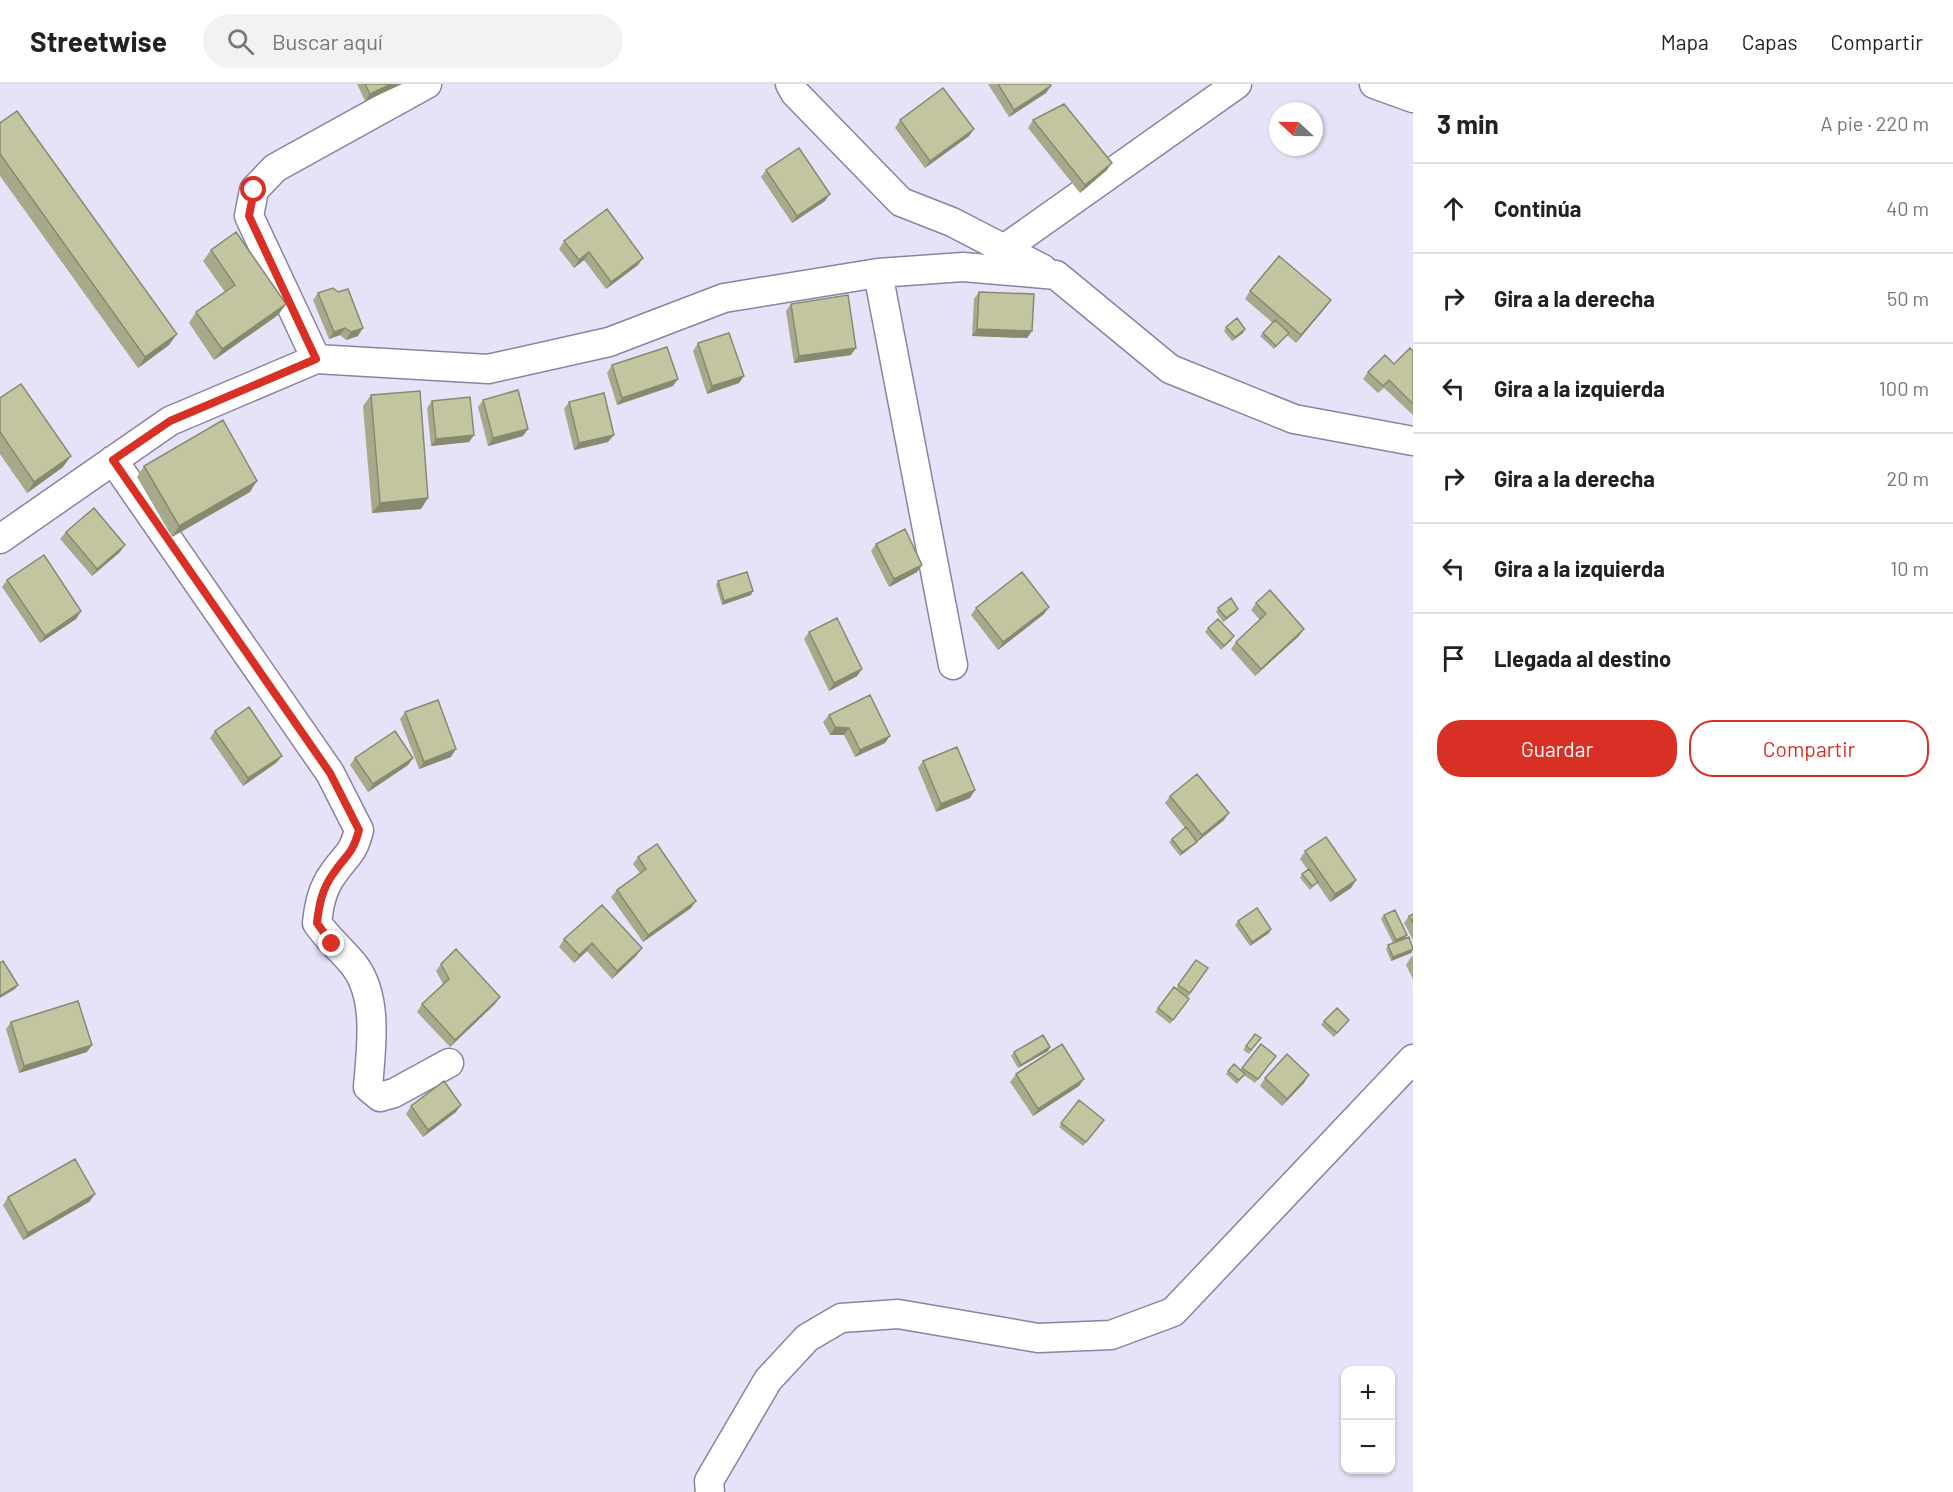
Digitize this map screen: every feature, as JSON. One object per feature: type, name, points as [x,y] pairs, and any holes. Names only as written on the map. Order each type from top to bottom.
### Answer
[{"type":"street","points":[[316,359],[249,216],[254,190],[275,168],[427,84]]},
{"type":"street","points":[[790,84],[795,93],[901,202],[952,222],[1056,275],[1170,369],[1294,419],[1413,441]]},
{"type":"street","points":[[1004,249],[1237,84]]},
{"type":"street","points":[[1374,84],[1413,99]]},
{"type":"street","points":[[0,539],[170,421],[316,359],[488,369],[609,342],[724,298],[878,273],[963,267],[1056,275]]},
{"type":"street","points":[[878,273],[953,665]]},
{"type":"street","points":[[113,460],[330,773],[359,830],[354,851],[333,874],[319,900],[317,923],[332,944],[354,966],[370,1000],[368,1087],[380,1097],[394,1094],[449,1063]]},
{"type":"street","points":[[710,1492],[709,1480],[768,1380],[807,1338],[841,1318],[898,1314],[1038,1338],[1111,1335],[1173,1312],[1413,1059]]},
{"type":"building","points":[[365,84],[391,84],[370,94]]},
{"type":"building","points":[[998,84],[1050,84],[1051,86],[1014,110]]},
{"type":"building","points":[[943,88],[974,129],[930,161],[900,120]]},
{"type":"building","points":[[1064,104],[1112,163],[1085,185],[1033,120]]},
{"type":"building","points":[[17,111],[177,334],[145,357],[0,154],[0,123]]},
{"type":"building","points":[[799,148],[830,194],[797,216],[766,170]]},
{"type":"building","points":[[607,209],[643,258],[611,282],[589,252],[579,260],[564,241]]},
{"type":"building","points":[[236,232],[286,304],[222,349],[196,312],[235,285],[211,250]]},
{"type":"building","points":[[1279,256],[1331,300],[1301,335],[1250,291]]},
{"type":"building","points":[[333,288],[338,292],[348,289],[363,328],[351,332],[345,328],[334,332],[318,293]]},
{"type":"building","points":[[979,292],[1034,294],[1032,331],[977,329]]},
{"type":"building","points":[[848,295],[856,348],[799,356],[791,304]]},
{"type":"building","points":[[1237,318],[1245,329],[1235,337],[1226,327]]},
{"type":"building","points":[[1275,320],[1289,333],[1276,346],[1263,333]]},
{"type":"building","points":[[729,333],[744,376],[712,386],[698,343]]},
{"type":"building","points":[[667,347],[678,379],[622,398],[612,365]]},
{"type":"building","points":[[1410,348],[1413,351],[1413,404],[1389,380],[1383,386],[1368,372],[1385,355],[1394,364]]},
{"type":"building","points":[[21,384],[71,456],[34,482],[0,432],[0,398]]},
{"type":"building","points":[[518,390],[528,429],[493,438],[483,400]]},
{"type":"building","points":[[420,391],[428,498],[380,503],[371,395]]},
{"type":"building","points":[[604,393],[614,435],[579,443],[569,402]]},
{"type":"building","points":[[470,397],[474,435],[436,439],[432,401]]},
{"type":"building","points":[[223,420],[257,481],[179,526],[144,466]]},
{"type":"building","points":[[94,508],[125,545],[97,569],[66,532]]},
{"type":"building","points":[[905,529],[922,565],[894,579],[876,544]]},
{"type":"building","points":[[44,555],[81,611],[45,636],[7,580]]},
{"type":"building","points":[[747,572],[753,591],[724,601],[718,581]]},
{"type":"building","points":[[1022,572],[1049,607],[1003,642],[976,608]]},
{"type":"building","points":[[1270,590],[1304,629],[1261,669],[1236,642],[1266,614],[1256,603]]},
{"type":"building","points":[[1231,598],[1238,609],[1226,618],[1218,608]]},
{"type":"building","points":[[837,618],[862,669],[834,683],[809,632]]},
{"type":"building","points":[[1218,619],[1234,636],[1224,646],[1208,628]]},
{"type":"building","points":[[870,695],[890,736],[860,750],[849,728],[835,727],[829,715]]},
{"type":"building","points":[[438,700],[456,749],[424,762],[405,712]]},
{"type":"building","points":[[249,707],[282,756],[248,778],[215,731]]},
{"type":"building","points":[[395,731],[413,758],[373,784],[355,758]]},
{"type":"building","points":[[957,747],[975,790],[941,804],[923,761]]},
{"type":"building","points":[[1197,774],[1229,813],[1202,835],[1170,796]]},
{"type":"building","points":[[1186,827],[1197,842],[1182,852],[1172,839]]},
{"type":"building","points":[[1326,837],[1356,880],[1335,894],[1305,851]]},
{"type":"building","points":[[657,844],[696,901],[648,935],[617,890],[646,869],[638,857]]},
{"type":"building","points":[[1309,869],[1318,882],[1312,886],[1302,874]]},
{"type":"building","points":[[602,905],[642,948],[617,971],[592,943],[579,955],[564,939]]},
{"type":"building","points":[[1257,908],[1271,929],[1252,942],[1238,921]]},
{"type":"building","points":[[1395,910],[1407,935],[1396,940],[1384,915]]},
{"type":"building","points":[[1409,937],[1413,949],[1393,957],[1388,945]]},
{"type":"building","points":[[456,949],[500,997],[455,1040],[422,1004],[449,979],[441,964]]},
{"type":"building","points":[[1196,960],[1208,968],[1190,993],[1178,985]]},
{"type":"building","points":[[3,961],[18,985],[0,996],[0,963]]},
{"type":"building","points":[[1174,987],[1189,999],[1173,1020],[1158,1008]]},
{"type":"building","points":[[78,1001],[92,1045],[24,1066],[11,1022]]},
{"type":"building","points":[[1337,1008],[1349,1020],[1337,1033],[1324,1021]]},
{"type":"building","points":[[1255,1034],[1261,1038],[1251,1050],[1246,1046]]},
{"type":"building","points":[[1043,1035],[1050,1047],[1021,1065],[1014,1052]]},
{"type":"building","points":[[1062,1044],[1084,1079],[1038,1109],[1016,1074]]},
{"type":"building","points":[[1261,1044],[1276,1056],[1258,1079],[1242,1068]]},
{"type":"building","points":[[1287,1054],[1309,1075],[1287,1099],[1265,1078]]},
{"type":"building","points":[[1234,1064],[1245,1074],[1239,1080],[1228,1071]]},
{"type":"building","points":[[444,1081],[461,1105],[428,1130],[411,1106]]},
{"type":"building","points":[[1079,1100],[1104,1120],[1086,1142],[1061,1123]]},
{"type":"building","points":[[75,1159],[95,1194],[28,1233],[8,1197]]},
{"type":"route","points":[[254,190],[249,216],[316,359],[170,421],[113,460],[330,773],[359,830],[354,851],[333,874],[319,900],[317,923],[332,944]]}]
